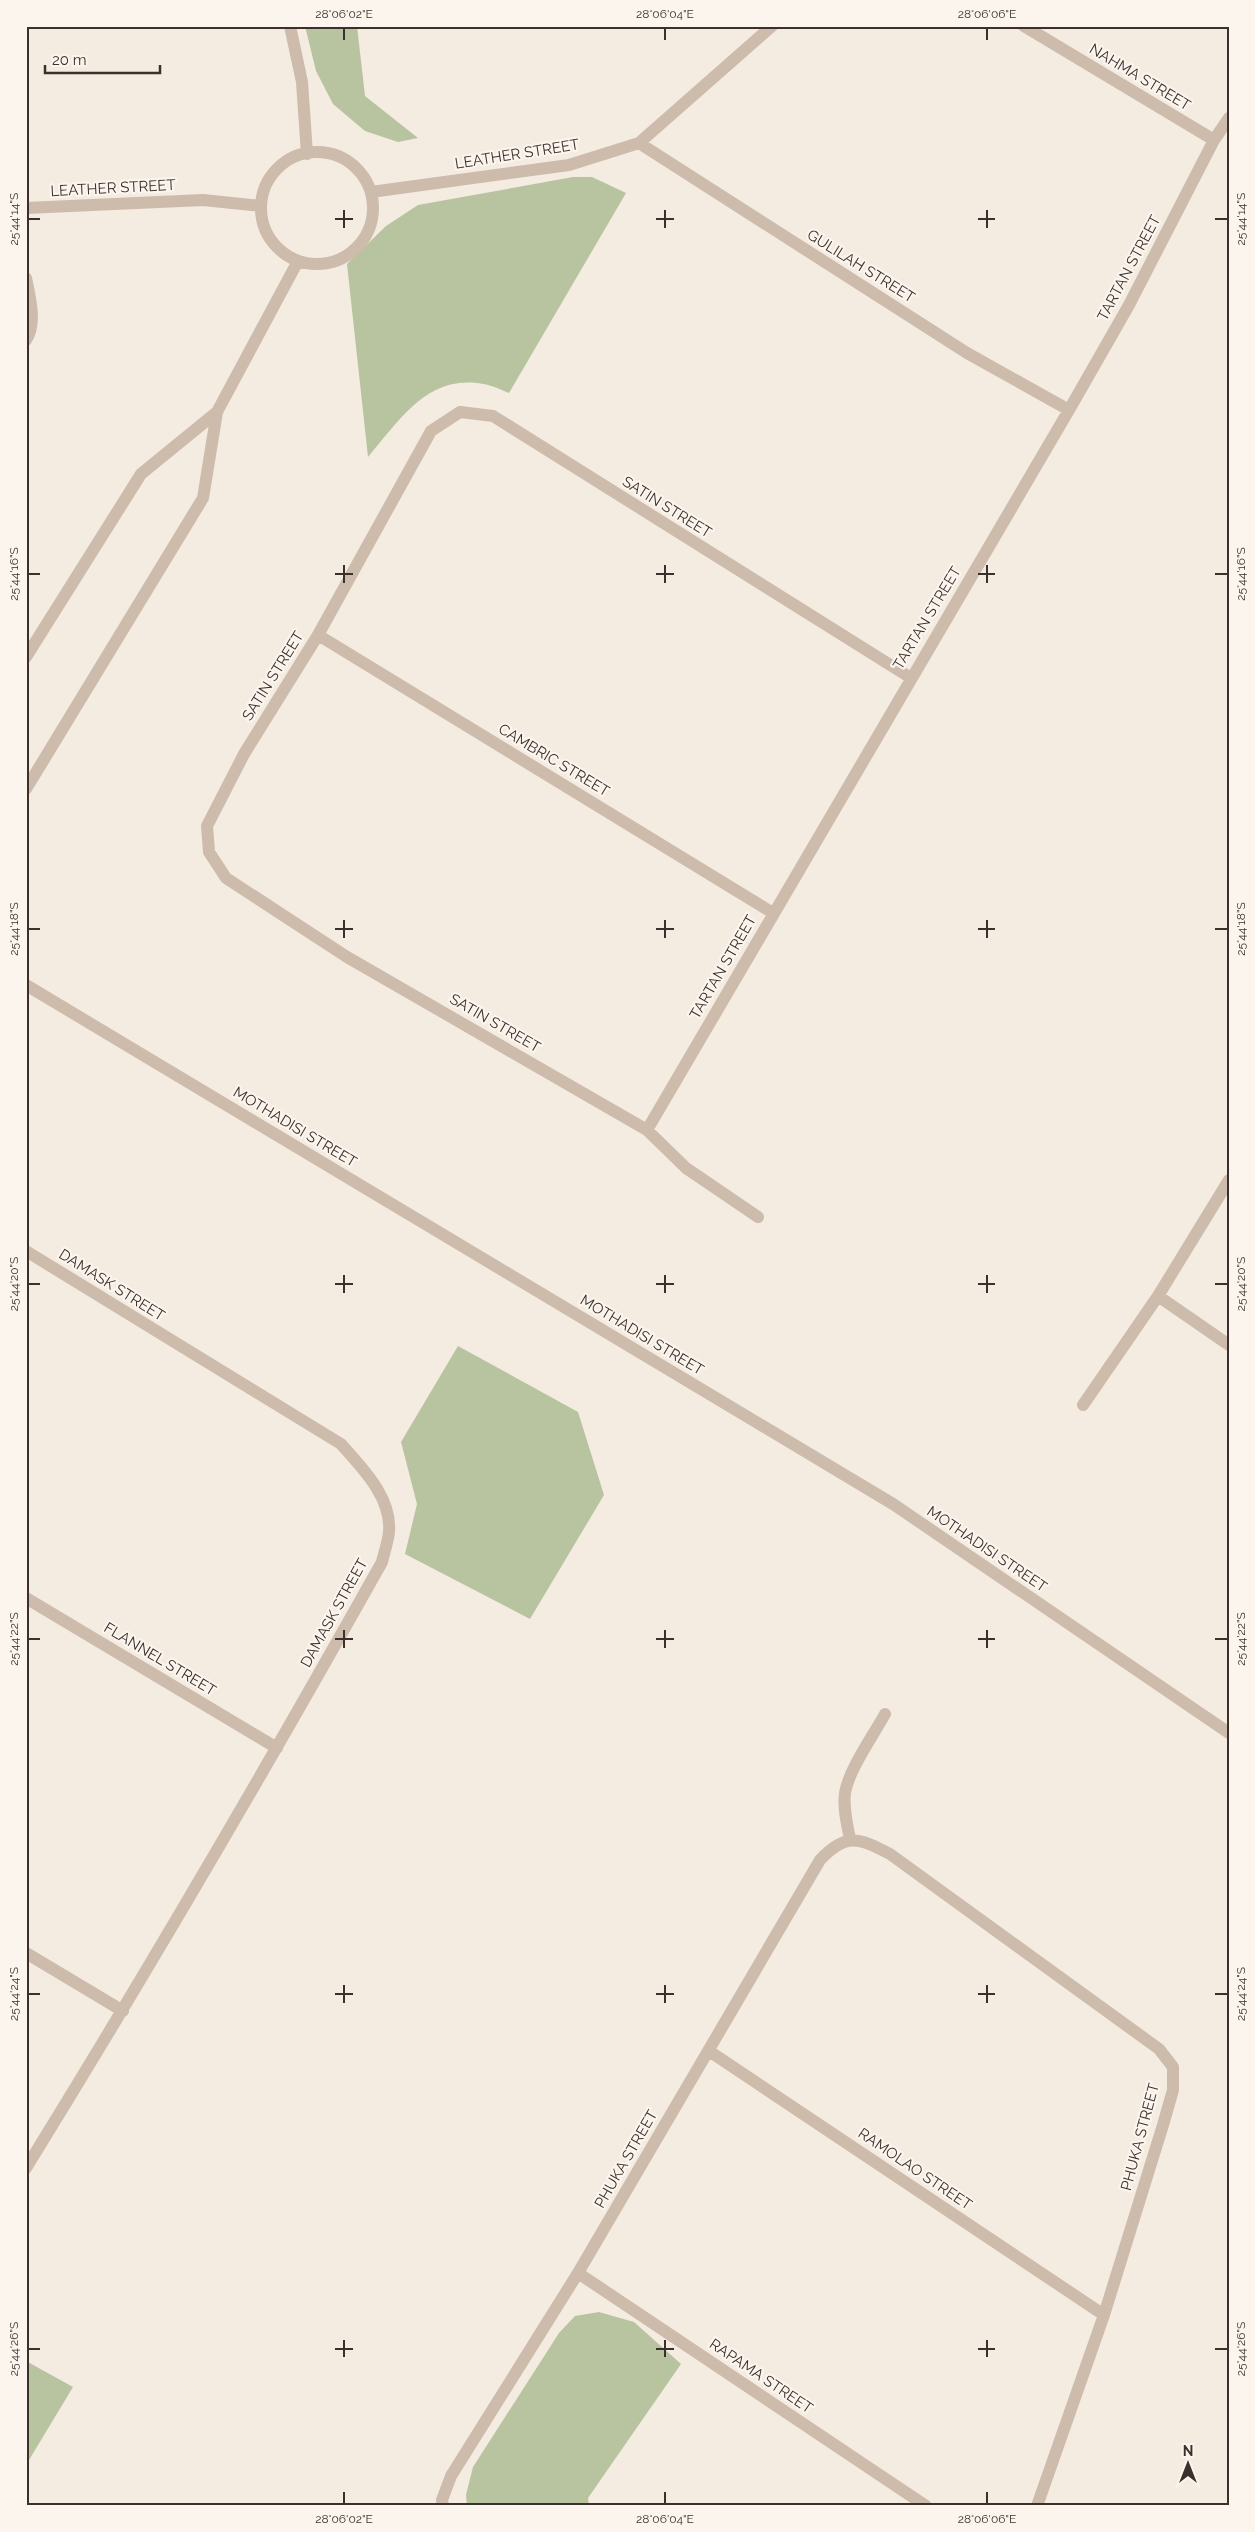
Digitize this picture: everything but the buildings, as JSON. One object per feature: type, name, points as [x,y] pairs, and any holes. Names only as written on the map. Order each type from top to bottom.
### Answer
[{"type":"street","points":[[290,26],[302,82],[307,154]]},
{"type":"street","name":"LEATHER STREET","points":[[371,192],[568,165],[638,144],[772,26]]},
{"type":"street","name":"NAHMA STREET","points":[[1024,26],[1214,140]]},
{"type":"street","name":"TARTAN STREET","points":[[647,1130],[910,678],[1069,410],[1129,305],[1214,140],[1229,118]]},
{"type":"street","name":"GULILAH STREET","points":[[638,144],[967,353],[1069,410]]},
{"type":"street","points":[[323,153],[339,157],[353,165],[364,177],[371,192],[373,209],[370,226],[362,242],[349,255],[333,262],[316,264],[298,261],[283,253],[270,239],[263,223],[261,206],[265,188],[275,172],[290,160],[307,154],[323,153]]},
{"type":"street","name":"LEATHER STREET","points":[[26,208],[203,200],[261,206]]},
{"type":"street","points":[[26,789],[68,716],[203,498],[217,412],[298,261]]},
{"type":"street","points":[[26,278],[30,297],[32,332],[26,340]]},
{"type":"street","points":[[26,657],[142,474],[217,412]]},
{"type":"street","name":"SATIN STREET","points":[[758,1217],[686,1168],[647,1130],[347,957],[226,878],[209,852],[208,826],[244,754],[318,635],[431,431],[460,412],[493,416],[910,678]]},
{"type":"street","name":"CAMBRIC STREET","points":[[318,635],[773,913]]},
{"type":"street","name":"MOTHADISI STREET","points":[[26,985],[893,1504],[1229,1733]]},
{"type":"street","points":[[1083,1405],[1158,1296],[1229,1180]]},
{"type":"street","name":"DAMASK STREET","points":[[26,1251],[341,1444],[371,1477],[384,1504],[389,1530],[382,1562],[277,1748],[123,2011],[26,2168]]},
{"type":"street","points":[[1158,1296],[1229,1345]]},
{"type":"street","name":"FLANNEL STREET","points":[[26,1598],[277,1748]]},
{"type":"street","points":[[850,1839],[845,1809],[845,1792],[850,1778],[885,1714]]},
{"type":"street","name":"PHUKA STREET","points":[[443,2506],[442,2500],[451,2476],[578,2273],[820,1860],[832,1846],[850,1839],[874,1846],[890,1854],[1159,2049],[1173,2067],[1173,2090],[1163,2125],[1104,2314],[1037,2506]]},
{"type":"street","points":[[26,1953],[123,2011]]},
{"type":"street","name":"RAMOLAO STREET","points":[[709,2051],[1104,2314]]},
{"type":"street","name":"RAPAMA STREET","points":[[578,2273],[926,2506]]},
{"type":"green space","points":[[305,26],[357,26],[365,96],[418,138],[398,142],[365,131],[333,104],[316,71]]},
{"type":"green space","points":[[573,177],[592,177],[626,193],[509,393],[493,386],[463,383],[446,386],[430,393],[404,415],[368,457],[347,264],[386,226],[418,205]]},
{"type":"green space","points":[[458,1346],[578,1412],[604,1495],[530,1619],[405,1554],[417,1504],[401,1442]]},
{"type":"green space","points":[[599,2312],[634,2322],[681,2364],[588,2498],[589,2506],[467,2506],[466,2495],[473,2467],[559,2333],[575,2316]]},
{"type":"green space","points":[[26,2361],[73,2387],[26,2465]]}]
